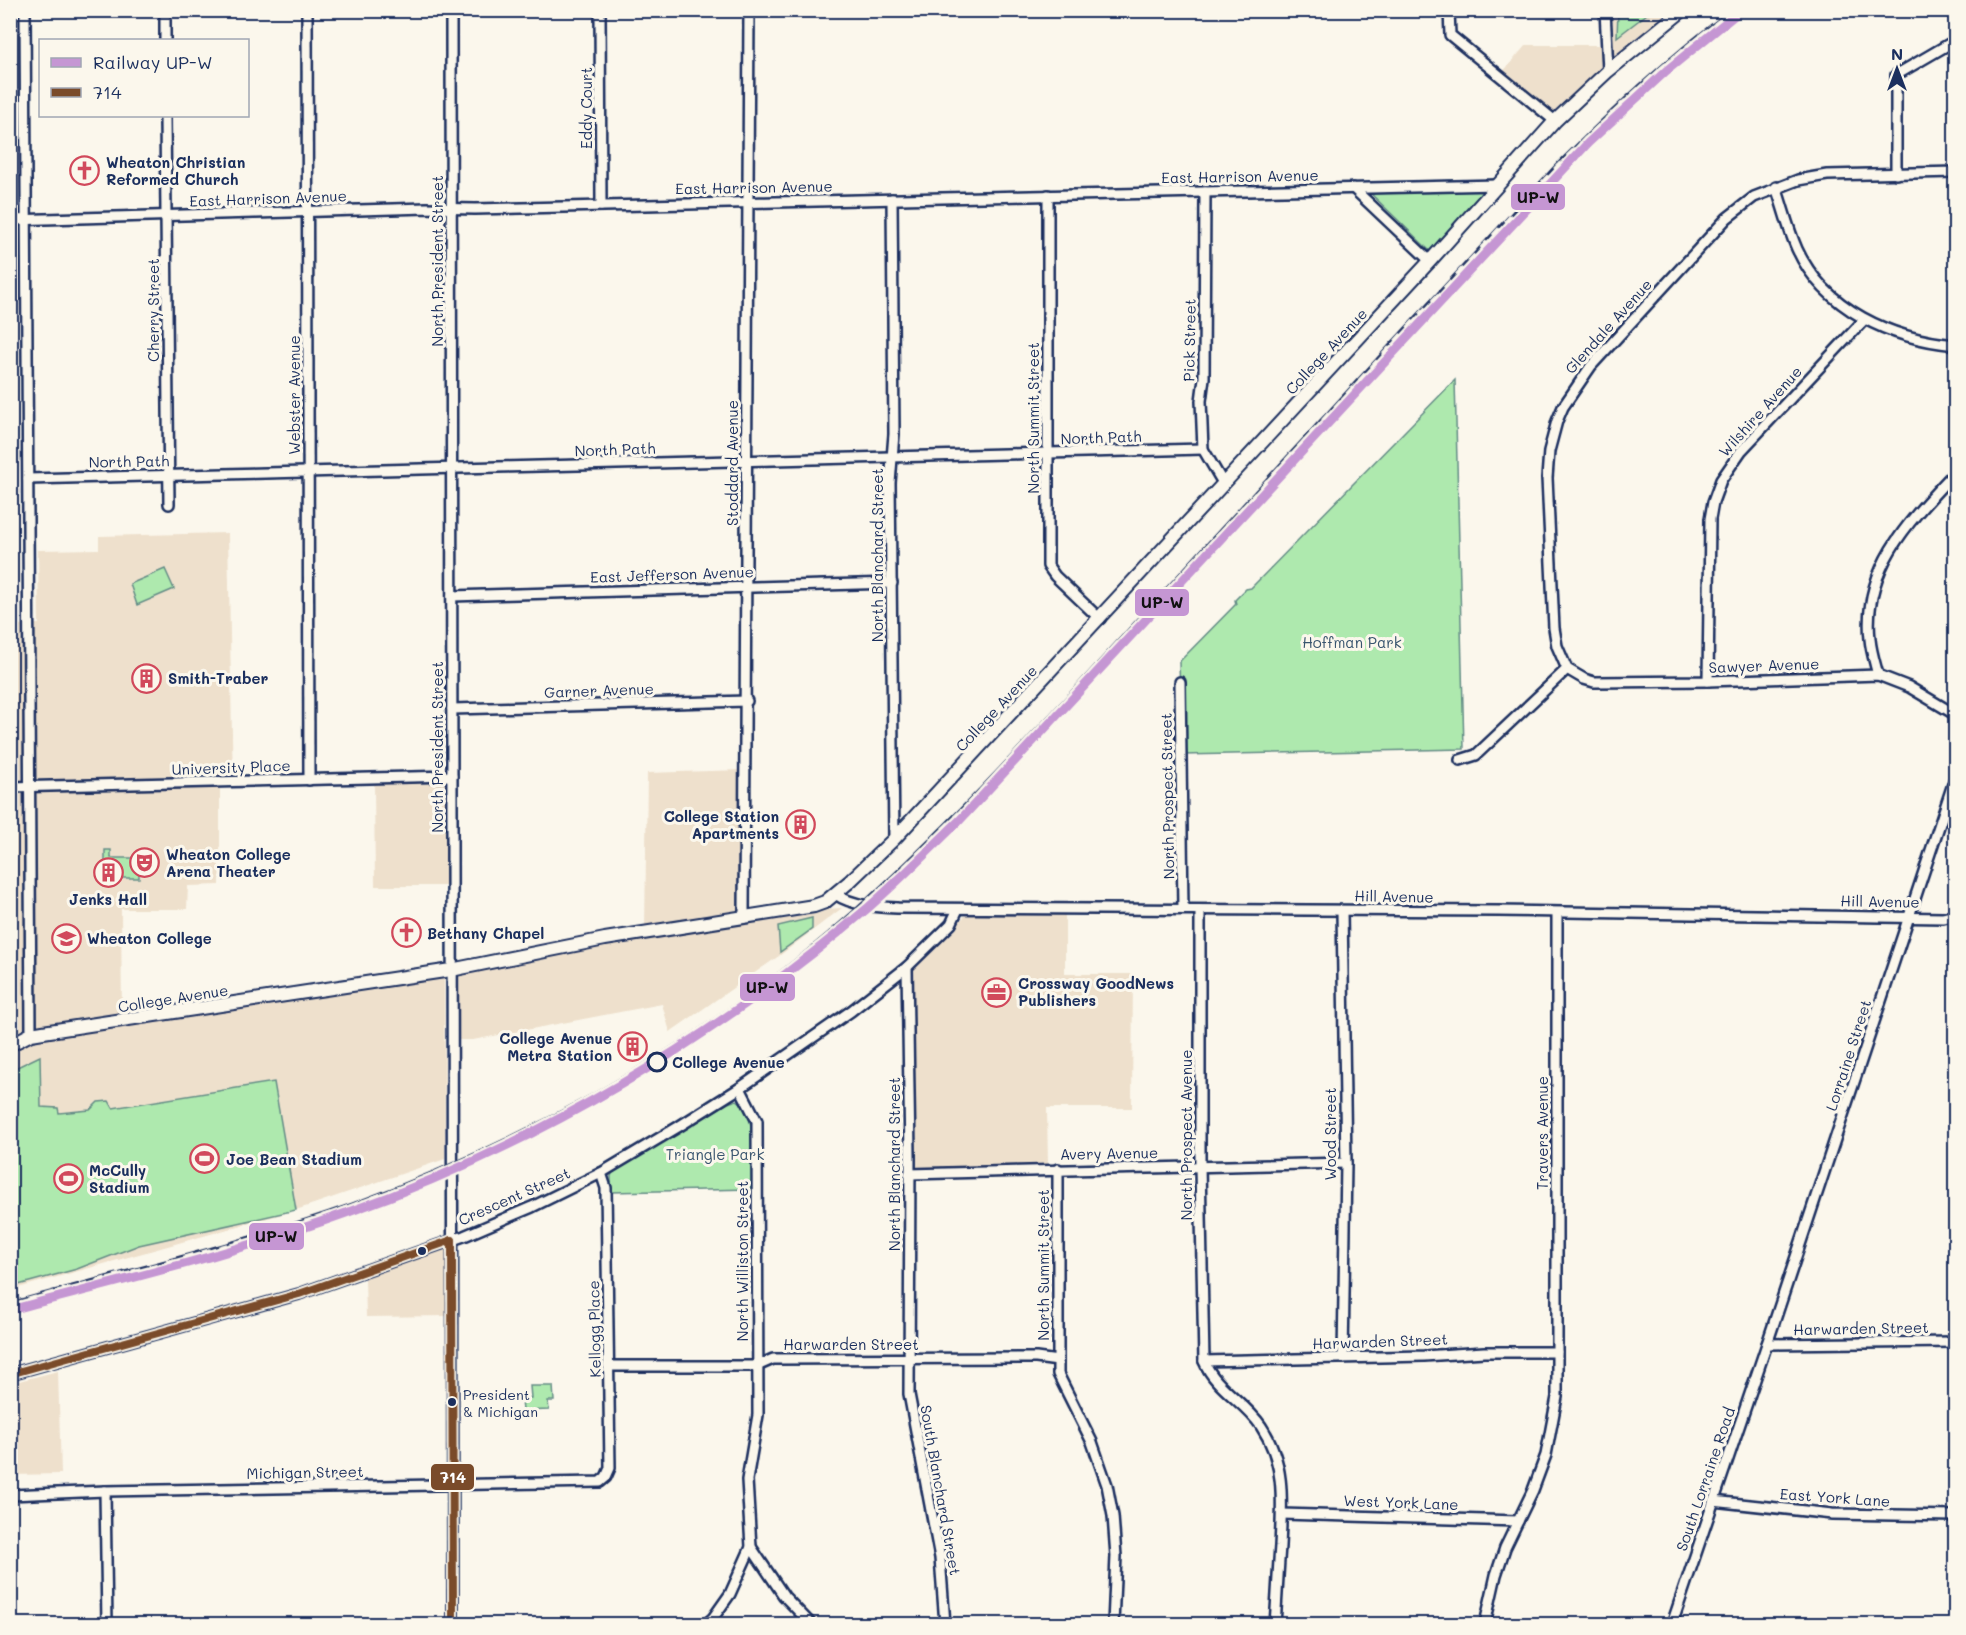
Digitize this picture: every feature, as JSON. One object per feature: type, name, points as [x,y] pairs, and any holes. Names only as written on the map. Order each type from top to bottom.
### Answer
[{"type":"street","points":[[25,10],[31,1034]]},
{"type":"street","points":[[165,10],[165,39]]},
{"type":"street","name":"Webster Avenue","points":[[307,10],[309,780]]},
{"type":"street","name":"North President Street","points":[[451,10],[453,1624]]},
{"type":"street","name":"Eddy Court","points":[[600,10],[601,206]]},
{"type":"street","name":"Stoddard Avenue","points":[[744,916],[747,701],[748,10]]},
{"type":"street","points":[[1449,10],[1450,35],[1555,121]]},
{"type":"street","points":[[1605,10],[1608,71]]},
{"type":"street","name":"College Avenue","points":[[10,1045],[31,1034],[451,970],[605,939],[814,906],[825,902],[894,839],[1100,619],[1430,261],[1555,121],[1608,71],[1683,10]]},
{"type":"street","points":[[1896,174],[1896,75],[1956,40]]},
{"type":"street","name":"Cherry Street","points":[[165,117],[169,504]]},
{"type":"street","name":"Glendale Avenue","points":[[1567,669],[1557,646],[1554,628],[1547,478],[1552,436],[1563,407],[1574,387],[1727,218],[1754,197],[1805,178],[1956,172]]},
{"type":"street","name":"East Harrison Avenue","points":[[10,220],[307,211],[1498,185]]},
{"type":"street","points":[[1776,187],[1794,242],[1805,264],[1822,288],[1864,320],[1914,339],[1956,345]]},
{"type":"street","points":[[1353,188],[1430,261]]},
{"type":"street","name":"Pick Street","points":[[1205,192],[1204,378],[1201,400],[1203,448],[1223,483]]},
{"type":"street","name":"North Summit Street","points":[[1048,195],[1048,566],[1055,576],[1100,619]]},
{"type":"street","name":"North Blanchard Street","points":[[892,199],[894,434],[890,483],[894,839]]},
{"type":"street","name":"Wilshire Avenue","points":[[1708,681],[1710,519],[1717,489],[1741,451],[1864,320]]},
{"type":"street","name":"North Path","points":[[28,479],[1203,448]]},
{"type":"street","points":[[1878,675],[1870,640],[1869,623],[1878,576],[1895,542],[1908,523],[1956,471]]},
{"type":"street","name":"East Jefferson Avenue","points":[[452,596],[892,583]]},
{"type":"street","points":[[1460,760],[1476,755],[1567,669]]},
{"type":"street","name":"Sawyer Avenue","points":[[1567,669],[1594,682],[1708,681],[1878,675],[1909,687],[1956,715]]},
{"type":"street","name":"North Prospect Street","points":[[1180,682],[1183,909]]},
{"type":"street","name":"Garner Avenue","points":[[452,709],[747,701]]},
{"type":"street","name":"Lorraine Street","points":[[1767,1344],[1956,775]]},
{"type":"street","name":"University Place","points":[[10,787],[452,776]]},
{"type":"street","name":"Hill Avenue","points":[[834,894],[843,900],[884,907],[958,909],[1183,909],[1943,918],[1956,915]]},
{"type":"street","name":"Crescent Street","points":[[10,1374],[300,1294],[452,1240],[532,1207],[601,1173],[740,1088],[851,1011],[907,968],[951,924],[958,909]]},
{"type":"street","name":"North Prospect Avenue","points":[[1200,910],[1200,1166],[1204,1361]]},
{"type":"street","name":"Wood Street","points":[[1342,911],[1346,1162],[1343,1358]]},
{"type":"street","name":"Travers Avenue","points":[[1485,1624],[1496,1575],[1539,1473],[1550,1438],[1557,1397],[1557,913]]},
{"type":"street","name":"North Blanchard Street","points":[[907,968],[909,1360]]},
{"type":"street","name":"North Williston Street","points":[[740,1088],[757,1121],[758,1415],[747,1480],[751,1547]]},
{"type":"street","name":"Avery Avenue","points":[[909,1174],[1346,1162]]},
{"type":"street","name":"North Summit Street","points":[[1058,1169],[1058,1374],[1092,1442],[1109,1495],[1116,1556],[1113,1624]]},
{"type":"street","name":"Kellogg Place","points":[[600,1482],[606,1477],[610,1468],[606,1188],[601,1173]]},
{"type":"street","name":"Harwarden Street","points":[[1767,1344],[1956,1342]]},
{"type":"street","name":"South Lorraine Road","points":[[1672,1624],[1767,1344]]},
{"type":"street","name":"Harwarden Street","points":[[1204,1361],[1484,1352],[1557,1352]]},
{"type":"street","name":"Harwarden Street","points":[[609,1366],[758,1366],[773,1359],[1036,1358],[1058,1361]]},
{"type":"street","name":"South Blanchard Street","points":[[909,1360],[909,1394],[940,1558],[945,1624]]},
{"type":"street","points":[[1204,1361],[1209,1373],[1250,1412],[1269,1441],[1277,1459],[1282,1479],[1282,1514],[1275,1624]]},
{"type":"street","name":"Michigan Street","points":[[10,1495],[105,1491],[600,1482]]},
{"type":"street","points":[[105,1491],[107,1624]]},
{"type":"street","name":"East York Lane","points":[[1713,1502],[1832,1514],[1956,1516]]},
{"type":"street","name":"West York Lane","points":[[1282,1514],[1518,1521]]},
{"type":"street","points":[[706,1624],[730,1594],[751,1547]]},
{"type":"street","points":[[751,1547],[784,1596],[811,1624]]},
{"type":"shaded area","points":[[1612,10],[1675,11],[1613,60]]},
{"type":"shaded area","points":[[1526,45],[1604,45],[1606,70],[1555,119],[1501,74]]},
{"type":"shaded area","name":"Wheaton College","points":[[228,533],[233,786],[220,787],[220,885],[188,886],[187,909],[121,909],[122,1017],[444,968],[445,1159],[296,1210],[11,1290],[11,625],[39,624],[38,550],[99,549],[99,536]]},
{"type":"shaded area","points":[[742,770],[741,912],[645,931],[647,773]]},
{"type":"shaded area","points":[[448,779],[448,886],[375,886],[374,782]]},
{"type":"shaded area","points":[[842,908],[779,956],[670,1032],[662,1004],[473,1040],[457,1040],[457,972],[809,910]]},
{"type":"shaded area","points":[[969,912],[1065,912],[1065,974],[1133,974],[1132,1108],[1047,1108],[1048,1166],[913,1170],[911,969]]},
{"type":"shaded area","points":[[448,1246],[449,1316],[366,1317],[365,1278]]},
{"type":"shaded area","points":[[58,1371],[61,1474],[11,1475],[11,1383]]},
{"type":"green space","points":[[1618,10],[1651,11],[1617,37]]},
{"type":"green space","points":[[1492,188],[1432,253],[1368,191]]},
{"type":"green space","name":"Hoffman Park","points":[[1455,380],[1464,749],[1182,755],[1179,662],[1236,604],[1235,600],[1246,589],[1251,588]]},
{"type":"green space","points":[[165,569],[174,589],[137,605],[130,584]]},
{"type":"green space","points":[[105,850],[111,850],[111,858],[139,858],[139,878],[118,878],[117,869],[105,868]]},
{"type":"green space","points":[[812,918],[812,929],[780,952],[778,926]]},
{"type":"green space","points":[[40,1056],[41,1107],[58,1108],[59,1113],[90,1110],[98,1102],[109,1101],[113,1108],[274,1082],[296,1210],[139,1245],[77,1269],[11,1287],[11,1070]]},
{"type":"green space","name":"Triangle Park","points":[[737,1100],[749,1117],[751,1128],[752,1189],[611,1192],[613,1172],[728,1103]]},
{"type":"green space","points":[[530,1386],[553,1386],[554,1401],[548,1401],[549,1410],[523,1411],[522,1398],[531,1398]]},
{"type":"railway","points":[[10,1304],[267,1233],[352,1205],[444,1168],[505,1141],[594,1095],[695,1033],[792,964],[891,878],[1004,766],[1556,167],[1642,85],[1686,46],[1733,10]]},
{"type":"rail line","name":"UP-W","points":[[10,1310],[263,1241],[417,1186],[555,1121],[686,1044],[749,1001],[869,907],[960,820],[1588,143],[1666,71],[1741,10]]},
{"type":"transit line","name":"714","points":[[452,1240],[453,1624]]},
{"type":"transit line","name":"714","points":[[10,1374],[299,1294],[452,1240]]},
{"type":"place","name":"Wheaton Christian Reformed Church","points":[[85,171]]},
{"type":"place","name":"Smith-Traber","points":[[147,678]]},
{"type":"place","name":"College Station Apartments","points":[[800,825]]},
{"type":"place","name":"Wheaton College Arena Theater","points":[[145,863]]},
{"type":"place","name":"Jenks Hall","points":[[108,872]]},
{"type":"place","name":"Bethany Chapel","points":[[406,933]]},
{"type":"place","name":"Wheaton College","points":[[66,938]]},
{"type":"place","name":"Crossway GoodNews Publishers","points":[[997,992]]},
{"type":"place","name":"College Avenue Metra Station","points":[[633,1047]]},
{"type":"place","name":"College Avenue","points":[[657,1062]]},
{"type":"place","name":"Joe Bean Stadium","points":[[205,1159]]},
{"type":"place","name":"McCully Stadium","points":[[68,1179]]},
{"type":"place","name":"President & Michigan","points":[[452,1402]]}]
